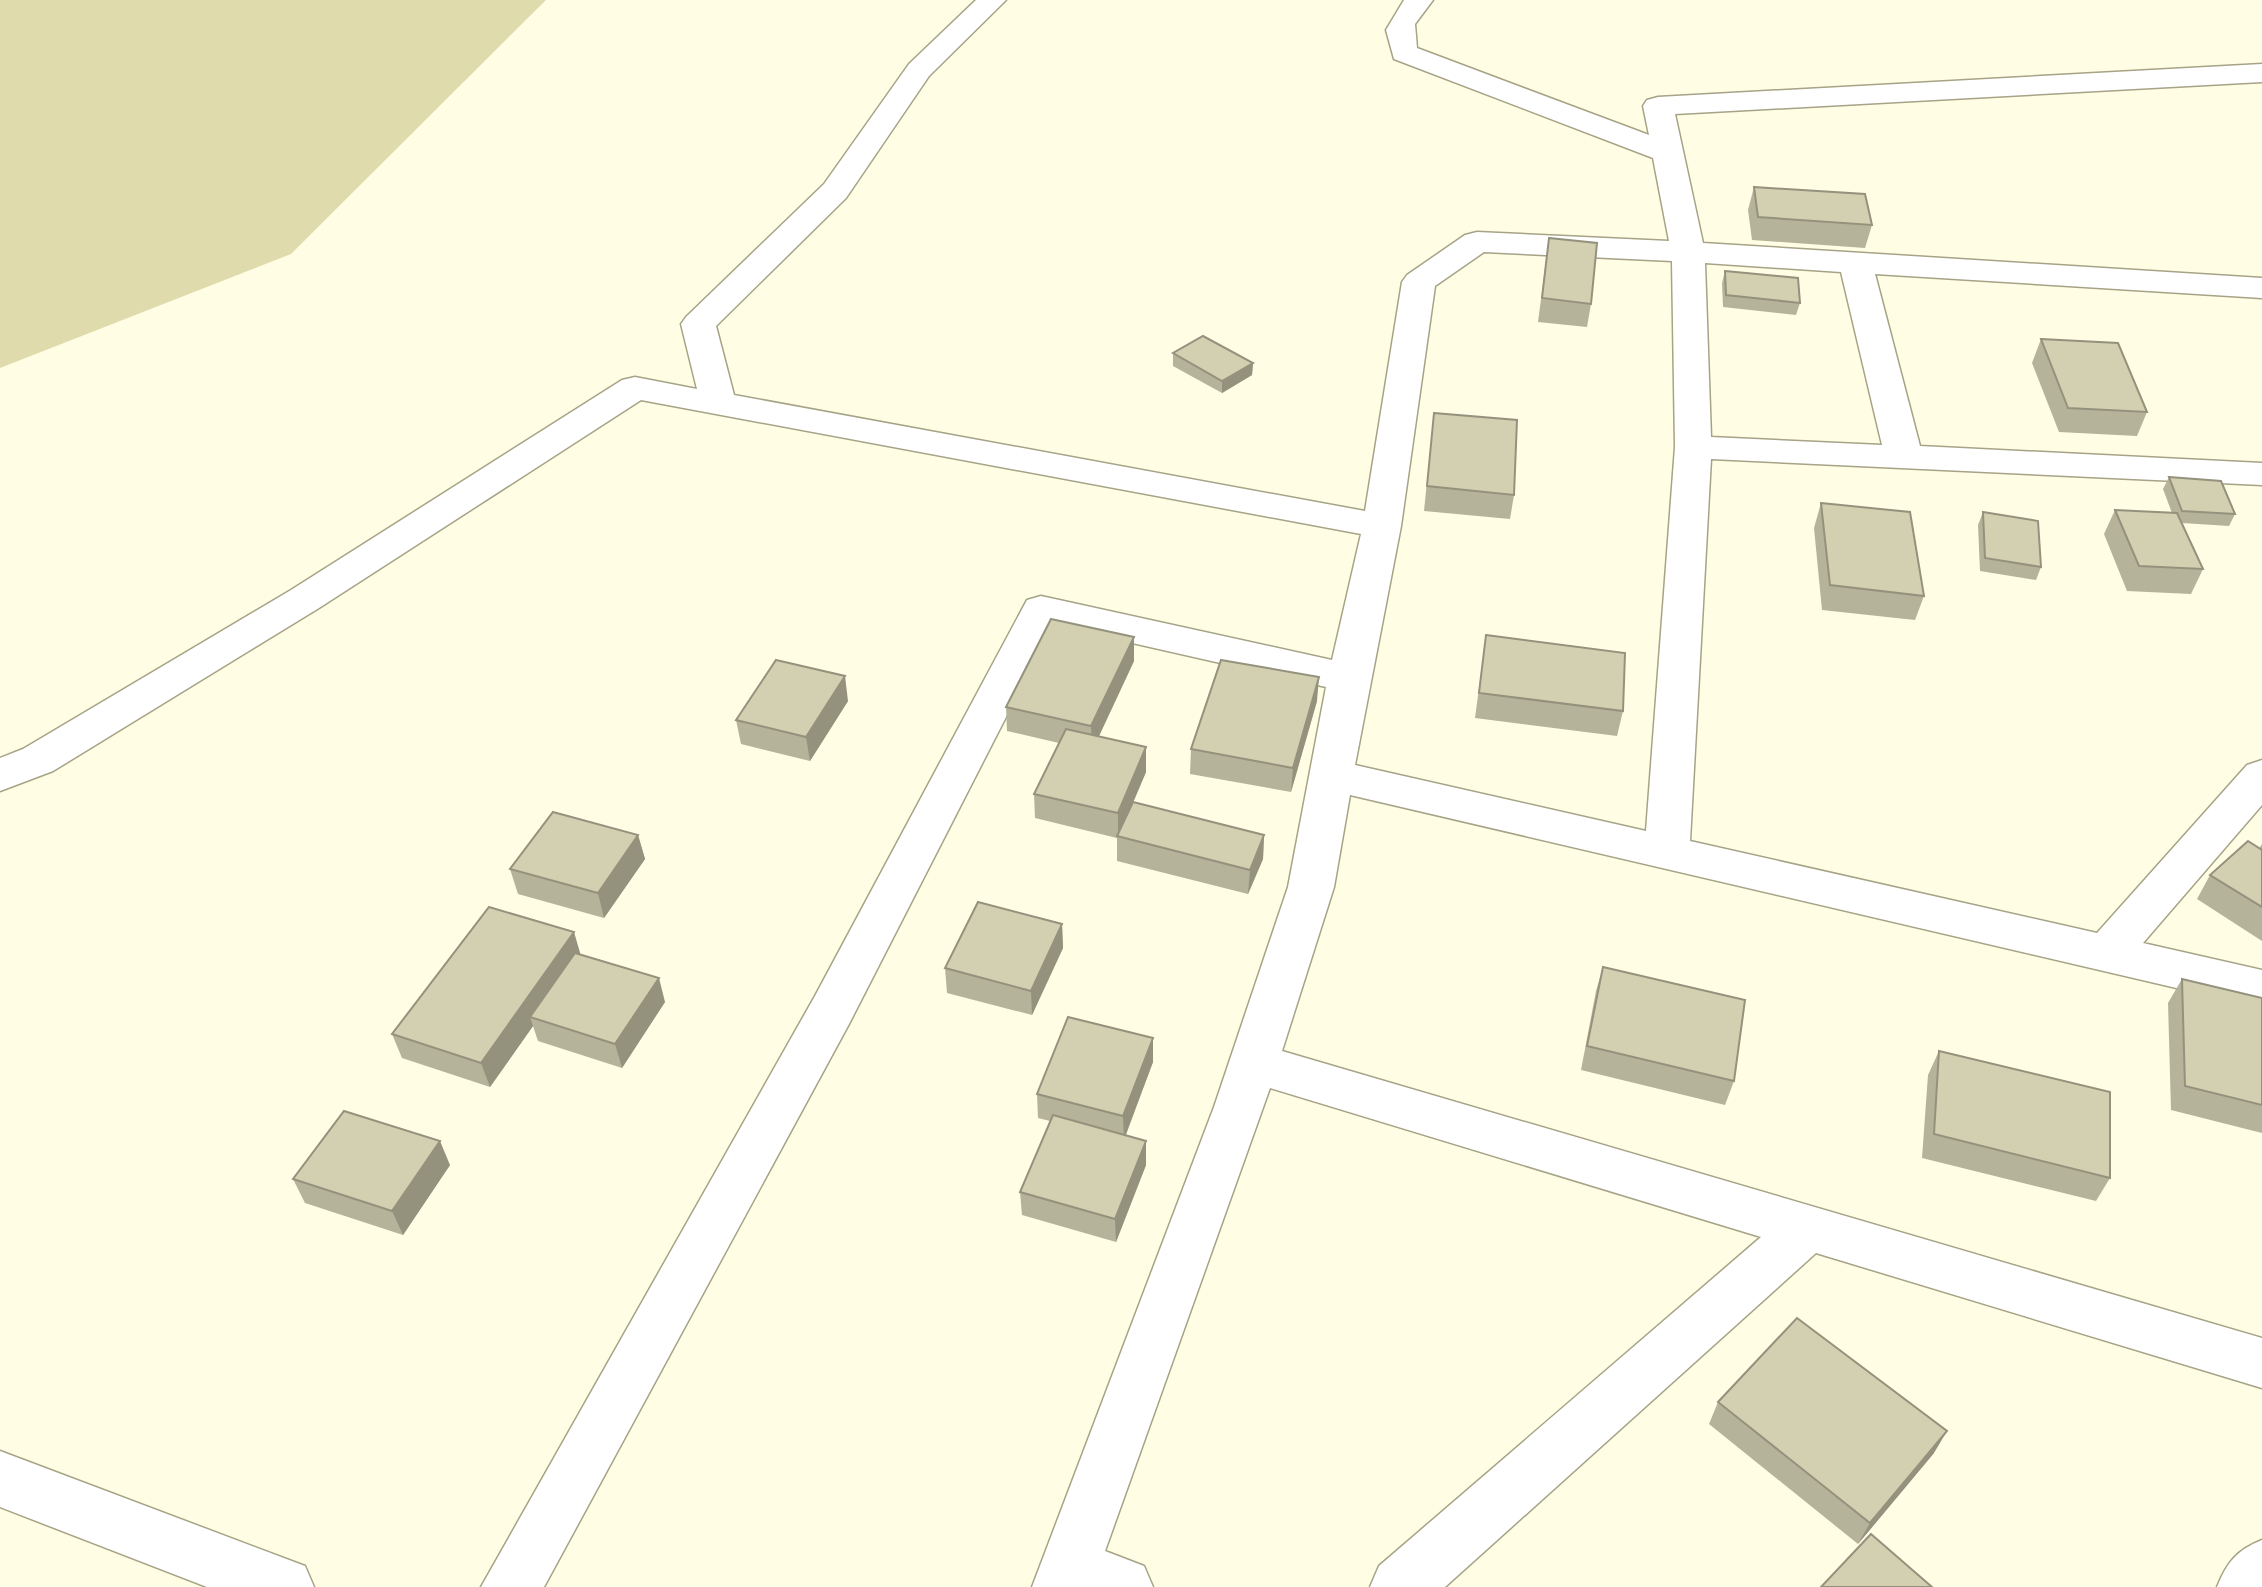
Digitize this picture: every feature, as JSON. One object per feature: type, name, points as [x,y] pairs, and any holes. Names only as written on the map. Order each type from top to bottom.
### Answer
[{"type":"street","points":[[719,405],[698,324],[835,191],[919,70],[992,0]]},
{"type":"street","points":[[1419,0],[1399,22],[1398,37],[1404,53],[1668,153]]},
{"type":"street","points":[[1667,852],[1693,447],[1688,252],[1658,106],[2262,73]]},
{"type":"street","points":[[1084,1581],[1311,887],[1349,678],[1382,526],[1419,282],[1477,242],[2262,288]]},
{"type":"street","points":[[1855,262],[1904,458]]},
{"type":"street","points":[[0,775],[38,760],[305,599],[635,388],[1382,526]]},
{"type":"street","points":[[1693,447],[2262,474]]},
{"type":"street","points":[[511,1587],[832,1010],[1041,609],[1349,678]]},
{"type":"street","points":[[1331,775],[2262,989]]},
{"type":"street","points":[[2107,953],[2262,776]]},
{"type":"street","points":[[1253,1063],[2262,1363]]},
{"type":"street","points":[[1400,1587],[1808,1228]]},
{"type":"street","points":[[0,1479],[284,1587]]},
{"type":"street","points":[[2247,1587],[2262,1569]]},
{"type":"shaded area","points":[[0,0],[546,0],[291,254],[0,368]]},
{"type":"building","points":[[1754,187],[1865,194],[1872,225],[1758,217]]},
{"type":"building","points":[[1549,238],[1597,243],[1591,304],[1542,298]]},
{"type":"building","points":[[1725,271],[1798,278],[1800,303],[1726,295]]},
{"type":"building","points":[[1203,336],[1253,363],[1222,381],[1173,353]]},
{"type":"building","points":[[2041,339],[2118,343],[2147,412],[2068,408]]},
{"type":"building","points":[[1434,413],[1517,420],[1514,495],[1427,486]]},
{"type":"building","points":[[2169,477],[2221,481],[2235,514],[2182,511]]},
{"type":"building","points":[[1821,503],[1910,512],[1924,596],[1830,585]]},
{"type":"building","points":[[2115,510],[2177,513],[2203,569],[2139,566]]},
{"type":"building","points":[[1983,512],[2038,521],[2041,567],[1985,558]]},
{"type":"building","points":[[1051,619],[1134,637],[1091,726],[1006,707]]},
{"type":"building","points":[[1486,635],[1625,653],[1623,711],[1479,693]]},
{"type":"building","points":[[776,660],[845,676],[806,737],[736,720]]},
{"type":"building","points":[[1221,660],[1319,677],[1293,768],[1191,749]]},
{"type":"building","points":[[1066,729],[1146,747],[1118,813],[1034,794]]},
{"type":"building","points":[[1133,802],[1264,835],[1250,870],[1117,836]]},
{"type":"building","points":[[553,812],[638,835],[598,893],[510,869]]},
{"type":"building","points":[[2248,841],[2262,850],[2262,907],[2210,875]]},
{"type":"building","points":[[978,902],[1062,924],[1031,991],[945,968]]},
{"type":"building","points":[[489,907],[574,932],[481,1063],[392,1034]]},
{"type":"building","points":[[575,953],[659,978],[615,1044],[530,1017]]},
{"type":"building","points":[[1603,967],[1745,1000],[1734,1081],[1587,1046]]},
{"type":"building","points":[[2182,979],[2262,998],[2262,1105],[2185,1086]]},
{"type":"building","points":[[1068,1017],[1153,1038],[1123,1116],[1037,1094]]},
{"type":"building","points":[[1939,1051],[2110,1092],[2110,1178],[1934,1134]]},
{"type":"building","points":[[344,1111],[440,1141],[392,1211],[293,1179]]},
{"type":"building","points":[[1053,1115],[1146,1141],[1115,1219],[1020,1192]]},
{"type":"building","points":[[1797,1318],[1947,1431],[1870,1523],[1718,1402]]},
{"type":"building","points":[[1871,1534],[1932,1587],[1821,1587]]}]
